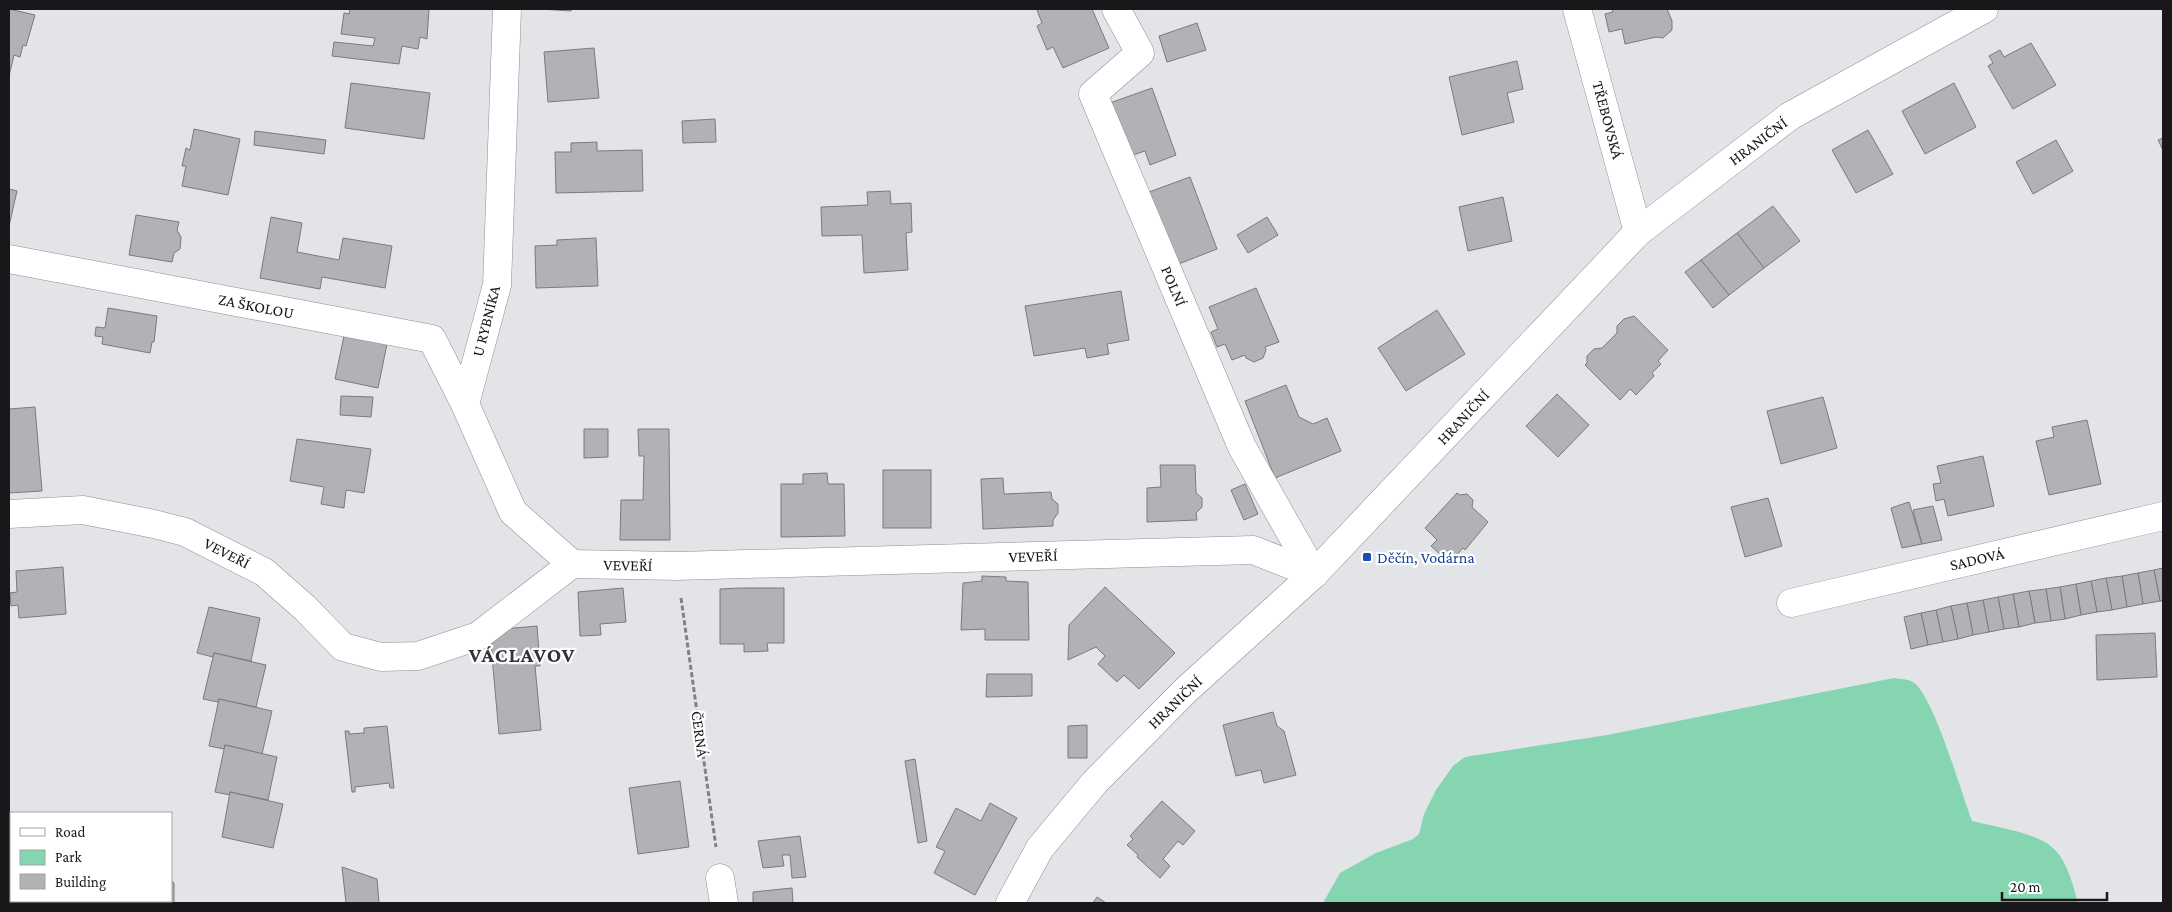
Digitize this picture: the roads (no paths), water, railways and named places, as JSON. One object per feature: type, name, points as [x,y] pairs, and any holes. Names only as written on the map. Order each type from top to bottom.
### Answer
[{"type":"street","name":"U RYBNÍKA","points":[[465,404],[497,285],[507,9]]},
{"type":"street","name":"POLNÍ","points":[[1116,9],[1140,53],[1093,94],[1242,446],[1314,574]]},
{"type":"street","name":"TŘEBOVSKÁ","points":[[1577,9],[1638,232]]},
{"type":"street","name":"HRANIČNÍ","points":[[1010,903],[1040,848],[1096,782],[1186,690],[1314,574],[1638,232],[1790,116],[1984,9]]},
{"type":"street","name":"ZA ŠKOLOU","points":[[9,259],[432,339],[465,404]]},
{"type":"street","points":[[465,404],[513,512],[572,564]]},
{"type":"street","name":"VEVEŘÍ","points":[[9,514],[83,510],[185,532],[264,572],[305,608],[343,647],[381,657],[418,656],[478,636],[572,564],[677,566],[1253,550],[1314,574]]},
{"type":"street","name":"SADOVÁ","points":[[1791,603],[2163,516]]},
{"type":"place","name":"Děčín, Vodárna","points":[[1367,557]]},
{"type":"district","name":"VÁCLAVOV","points":[[522,655]]}]
